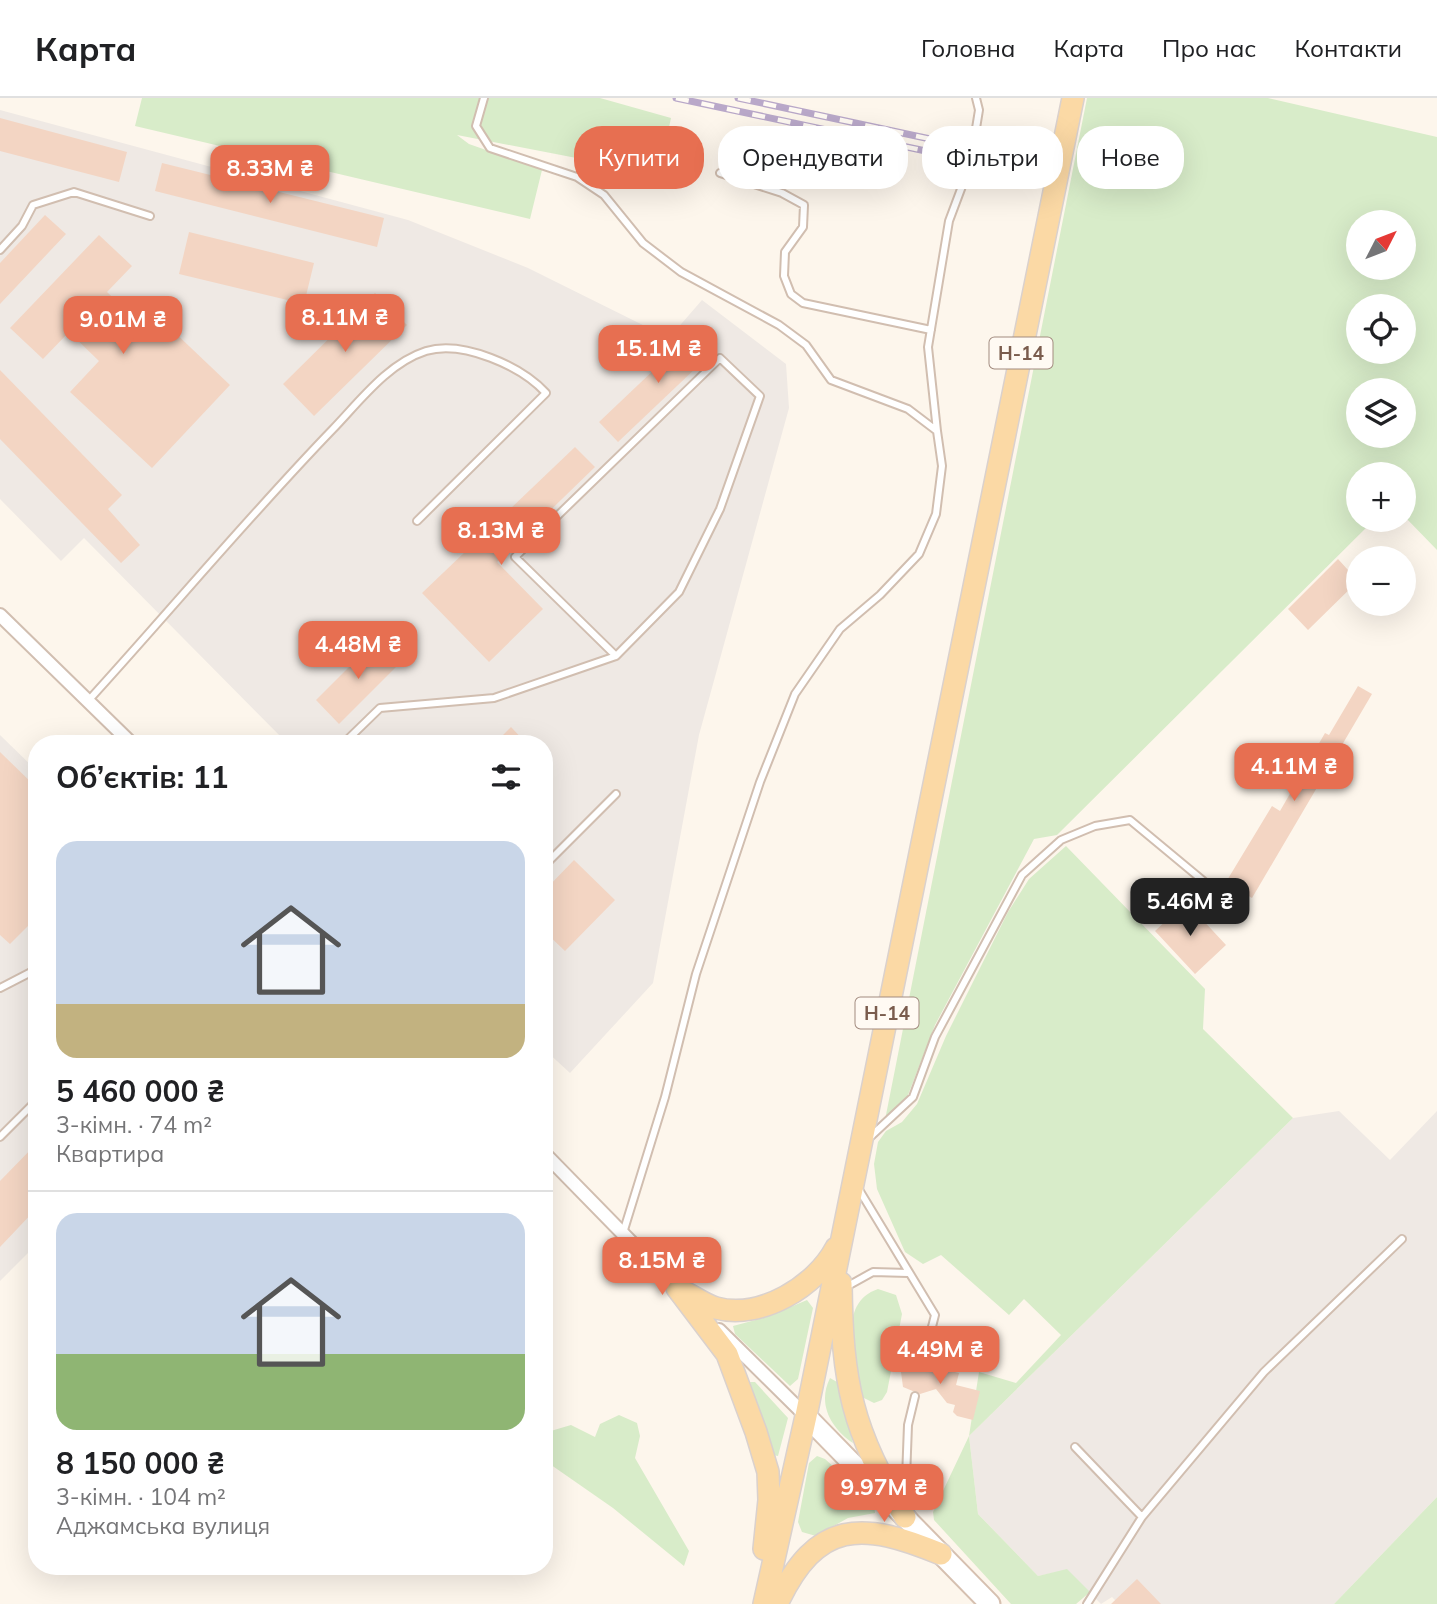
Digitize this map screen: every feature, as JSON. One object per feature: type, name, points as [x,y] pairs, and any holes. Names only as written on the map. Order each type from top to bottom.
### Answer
[{"type":"main road","name":"Н-14","points":[[764,1604],[806,1416],[1073,98]]},
{"type":"main road","points":[[677,1288],[716,1308],[744,1309],[762,1305],[810,1281],[830,1259],[841,1239]]},
{"type":"main road","points":[[841,1239],[844,1360],[853,1411],[872,1461],[905,1517]]},
{"type":"main road","points":[[677,1288],[727,1354],[748,1406],[768,1472],[767,1531],[758,1604]]},
{"type":"main road","points":[[806,1416],[990,1604]]},
{"type":"main road","points":[[777,1604],[799,1566],[824,1543],[840,1535],[858,1531],[893,1535],[941,1554]]},
{"type":"street","points":[[0,614],[123,735]]},
{"type":"street","points":[[553,1162],[806,1416]]},
{"type":"lane","points":[[484,98],[476,127],[490,148],[577,177],[604,195],[643,243],[681,272],[779,325],[806,345],[831,380],[908,409],[937,431]]},
{"type":"lane","points":[[623,1233],[665,1097],[696,974],[760,782],[795,694],[840,629],[880,595],[919,554],[936,514],[942,466],[928,347],[949,221],[970,165],[979,110],[976,98]]},
{"type":"lane","points":[[770,189],[804,205],[803,227],[785,252],[784,276],[791,294],[803,303],[931,330]]},
{"type":"lane","points":[[0,250],[22,226],[33,205],[74,192],[150,216]]},
{"type":"lane","points":[[88,701],[296,468],[387,374],[426,351],[466,349],[530,375],[546,393],[417,521]]},
{"type":"lane","points":[[352,735],[380,708],[494,698],[616,656],[679,592],[720,509],[760,396],[720,358],[515,557],[616,656]]},
{"type":"lane","points":[[553,857],[616,794]]},
{"type":"lane","points":[[860,1146],[912,1097],[935,1037],[1022,875],[1061,841],[1095,826],[1130,820],[1242,913]]},
{"type":"lane","points":[[0,988],[28,974]]},
{"type":"lane","points":[[0,1137],[28,1109]]},
{"type":"lane","points":[[853,1181],[934,1315],[925,1354]]},
{"type":"lane","points":[[1087,1604],[1142,1517],[1264,1372],[1402,1240]]},
{"type":"lane","points":[[842,1290],[873,1272],[908,1273]]},
{"type":"lane","points":[[905,1517],[908,1425],[915,1396]]},
{"type":"lane","points":[[1075,1447],[1142,1517]]},
{"type":"shaded area","points":[[0,110],[408,220],[528,268],[669,338],[702,300],[786,364],[789,408],[699,735],[653,983],[570,1073],[553,1057],[553,735],[279,735],[84,538],[61,561],[0,499]]},
{"type":"shaded area","points":[[0,735],[28,762],[28,1253],[0,1281]]},
{"type":"shaded area","points":[[1339,1111],[1390,1160],[1437,1111],[1437,1497],[1334,1604],[1119,1604],[1112,1597],[1101,1604],[1067,1570],[1038,1576],[978,1514],[969,1436],[1293,1118]]},
{"type":"green space","points":[[142,98],[600,98],[671,118],[669,126],[574,126],[574,158],[457,135],[469,144],[542,170],[530,219],[135,126]]},
{"type":"green space","points":[[1087,98],[1268,98],[1437,137],[1437,550],[1416,528],[1416,462],[1346,462],[1346,532],[1362,532],[1057,835],[1034,839],[935,1025],[908,1095],[885,1120],[1077,149],[1077,189],[1184,189],[1184,126],[1081,126]]},
{"type":"green space","points":[[1066,846],[1205,989],[1203,1029],[1293,1118],[969,1436],[979,1372],[1016,1383],[1061,1335],[1024,1299],[1009,1315],[941,1255],[923,1264],[905,1252],[877,1189],[874,1164],[878,1142],[886,1131],[902,1122],[917,1104],[946,1036],[1008,912],[1029,879]]},
{"type":"green space","points":[[878,1289],[896,1295],[902,1314],[887,1392],[882,1400],[874,1403],[862,1397],[851,1336],[856,1307],[865,1296]]},
{"type":"green space","points":[[807,1300],[813,1308],[798,1379],[790,1386],[735,1334],[733,1326],[767,1317]]},
{"type":"green space","points":[[830,1378],[837,1382],[853,1443],[838,1430],[828,1415],[825,1397]]},
{"type":"green space","points":[[750,1382],[755,1382],[788,1418],[778,1456],[773,1455]]},
{"type":"green space","points":[[619,1415],[637,1423],[640,1436],[635,1458],[689,1551],[684,1566],[613,1508],[553,1466],[553,1430],[571,1425],[595,1437],[600,1424]]},
{"type":"green space","points":[[969,1436],[978,1514],[1038,1576],[1067,1569],[1090,1592],[1076,1604],[1011,1604],[934,1520],[933,1512]]},
{"type":"green space","points":[[817,1456],[825,1459],[874,1503],[875,1513],[848,1518],[816,1536],[802,1532],[798,1522],[809,1463]]},
{"type":"green space","points":[[1437,1497],[1437,1604],[1334,1604]]},
{"type":"building","points":[[0,118],[127,152],[119,182],[0,151]]},
{"type":"building","points":[[162,163],[384,218],[377,247],[155,191]]},
{"type":"building","points":[[45,215],[66,234],[0,304],[0,263]]},
{"type":"building","points":[[189,232],[314,263],[304,304],[179,274]]},
{"type":"building","points":[[99,235],[132,266],[107,292],[137,321],[149,308],[230,385],[152,468],[70,392],[99,361],[69,332],[43,359],[10,328]]},
{"type":"building","points":[[375,293],[407,325],[314,416],[283,384]]},
{"type":"building","points":[[698,328],[717,348],[618,442],[599,422]]},
{"type":"building","points":[[0,370],[122,495],[108,509],[140,545],[121,563],[0,439]]},
{"type":"building","points":[[575,447],[595,467],[497,562],[543,609],[489,662],[422,593]]},
{"type":"building","points":[[1338,559],[1346,568],[1346,593],[1308,630],[1288,609]]},
{"type":"building","points":[[377,639],[401,662],[339,724],[316,700]]},
{"type":"building","points":[[1358,686],[1372,694],[1252,898],[1226,882],[1272,806],[1280,811],[1325,733],[1329,735]]},
{"type":"building","points":[[511,727],[519,735],[503,735]]},
{"type":"building","points":[[0,752],[28,779],[28,926],[10,944],[0,935]]},
{"type":"building","points":[[574,860],[615,900],[565,951],[553,940],[553,882]]},
{"type":"building","points":[[1186,902],[1226,945],[1195,974],[1155,931]]},
{"type":"building","points":[[28,1152],[28,1217],[0,1247],[0,1181]]},
{"type":"building","points":[[921,1358],[935,1367],[959,1373],[956,1385],[980,1391],[973,1420],[957,1416],[953,1412],[955,1405],[947,1403],[936,1389],[920,1394],[903,1387],[901,1372],[910,1360]]},
{"type":"building","points":[[1137,1579],[1161,1604],[1111,1604]]},
{"type":"railway","points":[[676,98],[922,150]]},
{"type":"railway","points":[[738,98],[922,137]]}]
